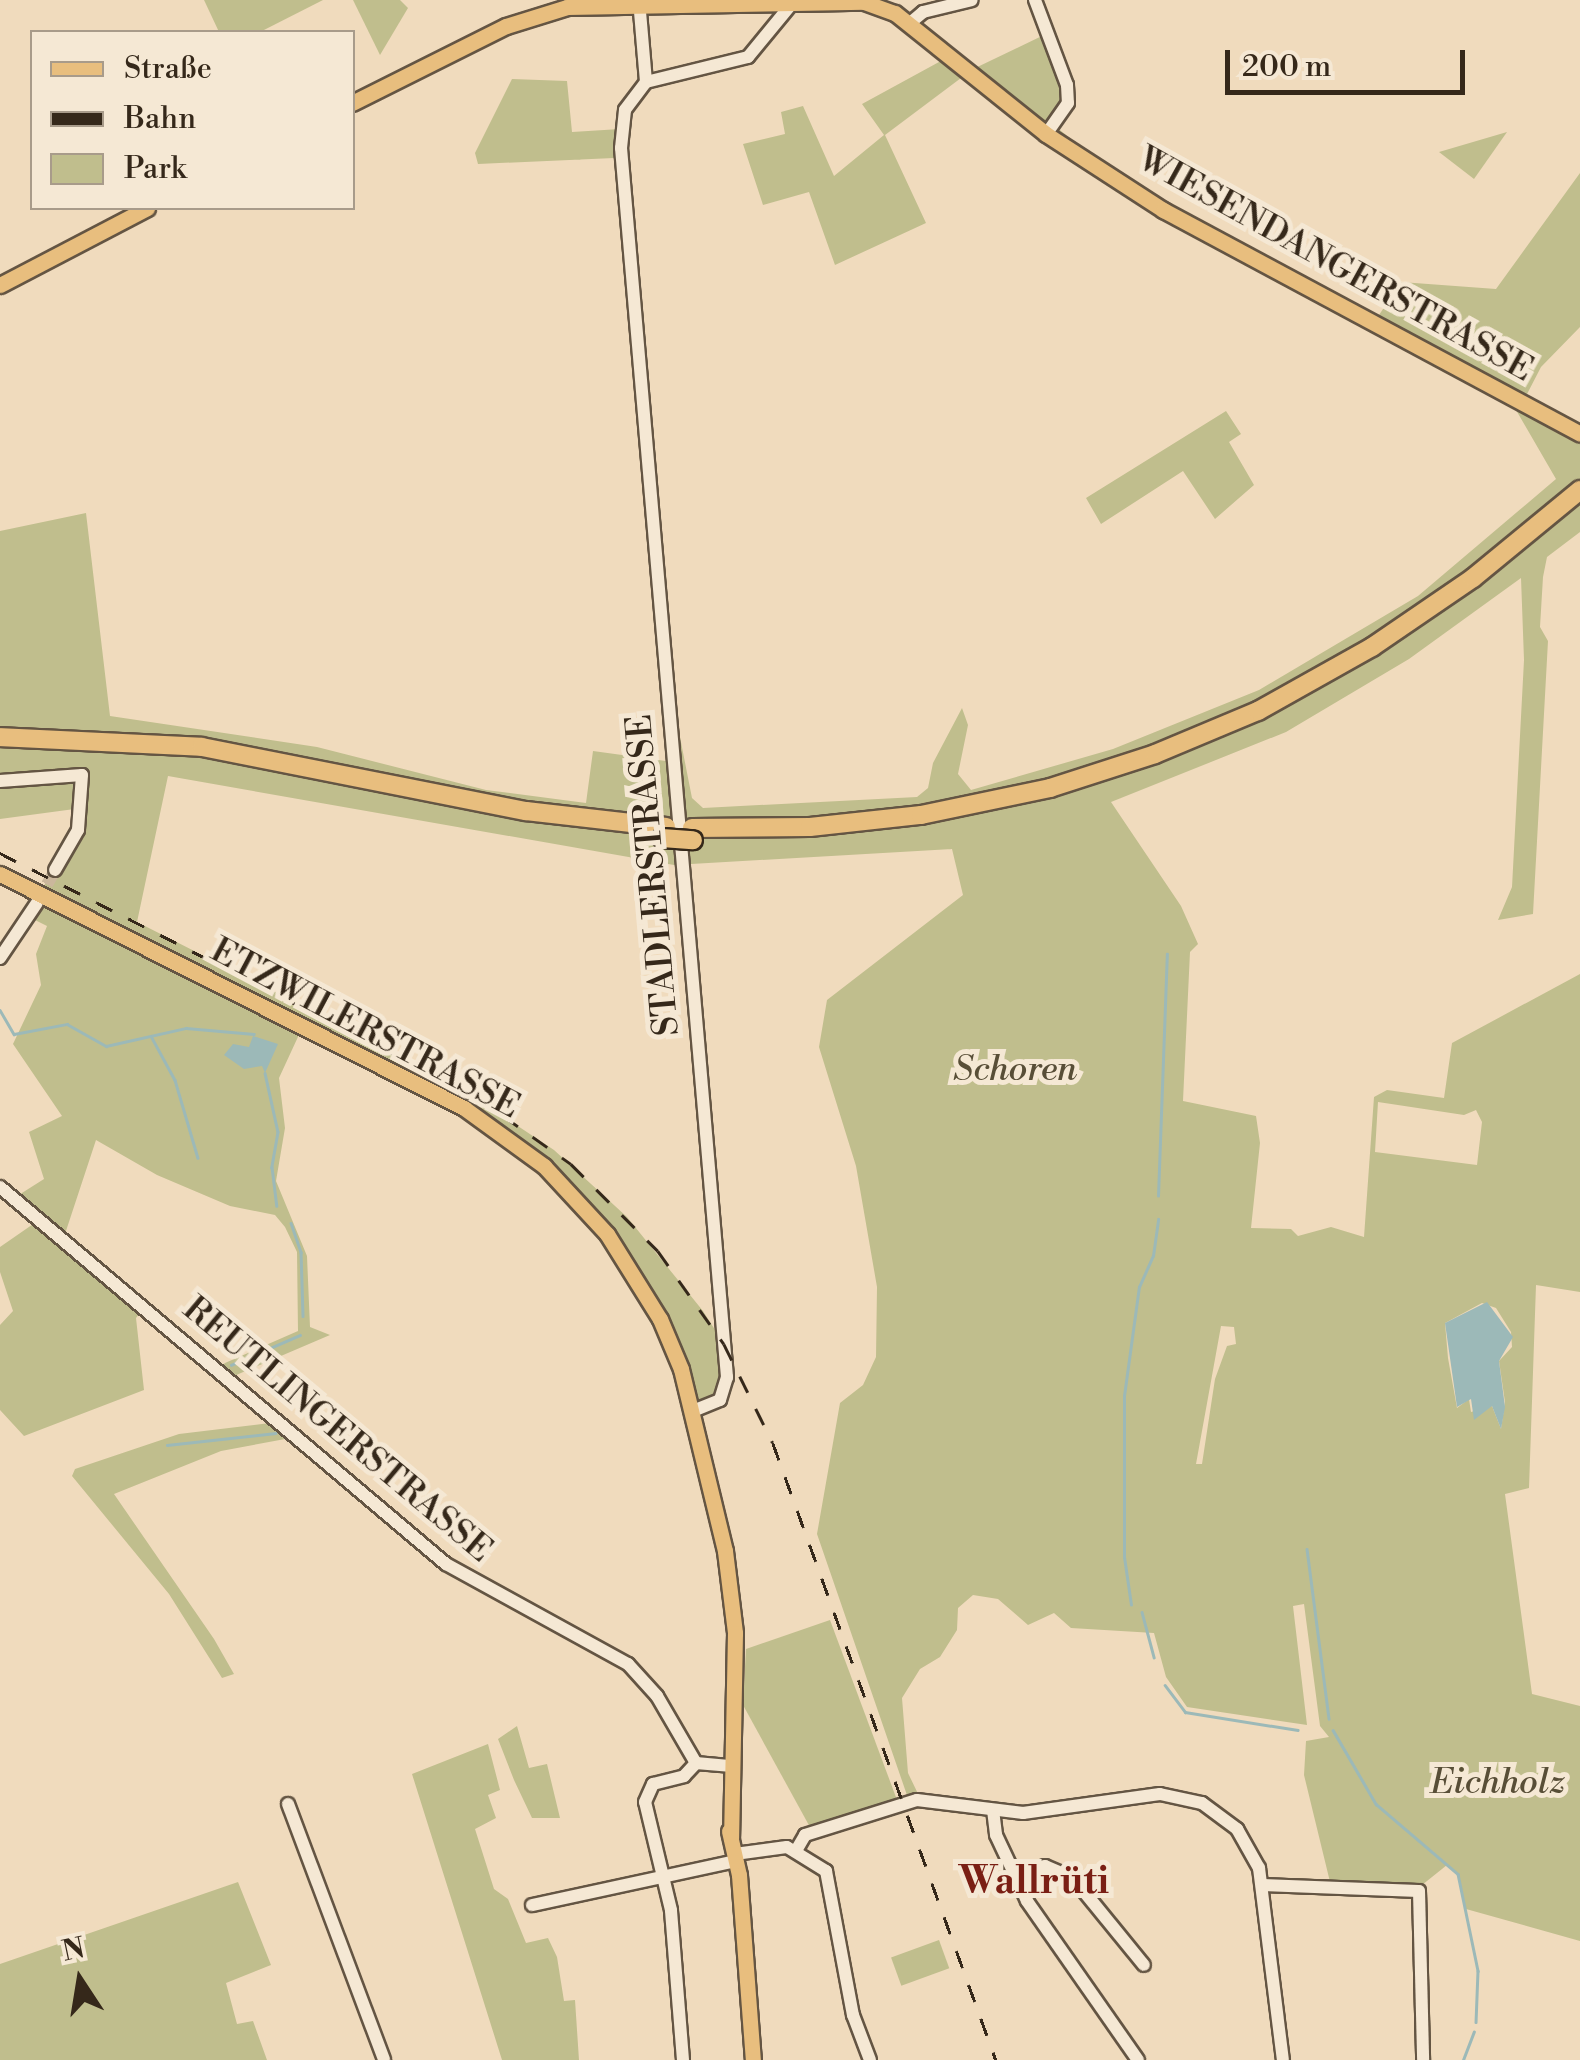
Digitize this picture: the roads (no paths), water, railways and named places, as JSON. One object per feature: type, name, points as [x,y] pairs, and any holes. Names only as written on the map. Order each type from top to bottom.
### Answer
[{"type":"highway","points":[[693,834],[921,815],[1040,790],[1155,754],[1267,706],[1372,648],[1474,578],[1580,490]]},
{"type":"highway","points":[[0,748],[213,760],[514,820],[664,833],[822,838],[931,825],[1060,797],[1164,763],[1363,667],[1454,606],[1580,505]]},
{"type":"highway","points":[[0,737],[202,747],[526,811],[664,833]]},
{"type":"main road","name":"WIESENDANGERSTRASSE","points":[[355,102],[536,15],[639,1],[864,2],[910,23],[1046,134],[1218,243],[1580,434]]},
{"type":"main road","points":[[0,285],[143,210]]},
{"type":"main road","name":"ETZWILERSTRASSE","points":[[0,874],[450,1101],[526,1151],[584,1206],[640,1282],[670,1342],[693,1412]]},
{"type":"main road","points":[[693,1412],[732,1593],[731,1838],[736,1858],[753,2060]]},
{"type":"street","points":[[910,23],[919,14],[972,0]]},
{"type":"street","points":[[1035,0],[1067,85],[1068,103],[1046,134]]},
{"type":"street","points":[[639,1],[646,82],[748,57],[794,1]]},
{"type":"street","name":"STADLERSTRASSE","points":[[646,82],[625,110],[620,148],[727,1378],[720,1400],[693,1412]]},
{"type":"street","points":[[0,781],[82,775],[78,830],[55,870]]},
{"type":"street","points":[[0,958],[37,902]]},
{"type":"street","name":"REUTLINGERSTRASSE","points":[[0,1187],[446,1564],[628,1664],[657,1696],[696,1763]]},
{"type":"street","points":[[683,2060],[666,1878],[647,1790],[684,1776],[696,1763],[729,1765]]},
{"type":"street","points":[[798,1849],[806,1835],[908,1801],[992,1810],[1054,1811],[1148,1795],[1182,1796],[1237,1829],[1262,1885],[1283,2060]]},
{"type":"street","points":[[288,1804],[384,2060]]},
{"type":"street","points":[[992,1810],[1012,1874],[1138,2060]]},
{"type":"street","points":[[532,1905],[666,1878],[736,1858],[798,1849]]},
{"type":"street","points":[[798,1849],[830,1880],[854,2014],[870,2060]]},
{"type":"street","points":[[1012,1874],[1045,1866],[1073,1878],[1144,1965]]},
{"type":"street","points":[[1262,1885],[1417,1890],[1423,2060]]},
{"type":"water","points":[[253,1036],[278,1044],[265,1073],[262,1066],[244,1069],[224,1055],[233,1044],[249,1047]]},
{"type":"water","points":[[1487,1302],[1513,1337],[1499,1361],[1505,1407],[1501,1429],[1492,1406],[1474,1420],[1471,1399],[1457,1407],[1445,1323]]},
{"type":"waterway","points":[[1158,1196],[1167,954]]},
{"type":"waterway","points":[[0,1010],[14,1034],[67,1024],[106,1046],[186,1028],[254,1034]]},
{"type":"waterway","points":[[151,1036],[175,1080],[198,1158]]},
{"type":"waterway","points":[[265,1073],[278,1132],[272,1167],[277,1206]]},
{"type":"waterway","points":[[1131,1605],[1124,1557],[1124,1396],[1139,1287],[1153,1256],[1158,1219]]},
{"type":"waterway","points":[[291,1223],[301,1252],[303,1316]]},
{"type":"waterway","points":[[231,1365],[300,1335]]},
{"type":"waterway","points":[[167,1445],[275,1433]]},
{"type":"waterway","points":[[1307,1549],[1329,1719]]},
{"type":"waterway","points":[[1142,1612],[1154,1657]]},
{"type":"waterway","points":[[1165,1685],[1185,1712],[1298,1730]]},
{"type":"waterway","points":[[1333,1730],[1376,1804],[1458,1874],[1478,1971],[1476,2022]]},
{"type":"waterway","points":[[1463,2060],[1474,2032]]},
{"type":"tunnel","points":[[38,900],[55,870]]},
{"type":"railway","points":[[0,853],[474,1095],[571,1164],[658,1251],[724,1344],[773,1443],[996,2060]]},
{"type":"district","name":"Wallrüti","points":[[1034,1882]]},
{"type":"park label","name":"Schoren","points":[[1015,1070]]},
{"type":"park label","name":"Eichholz","points":[[1498,1783]]}]
